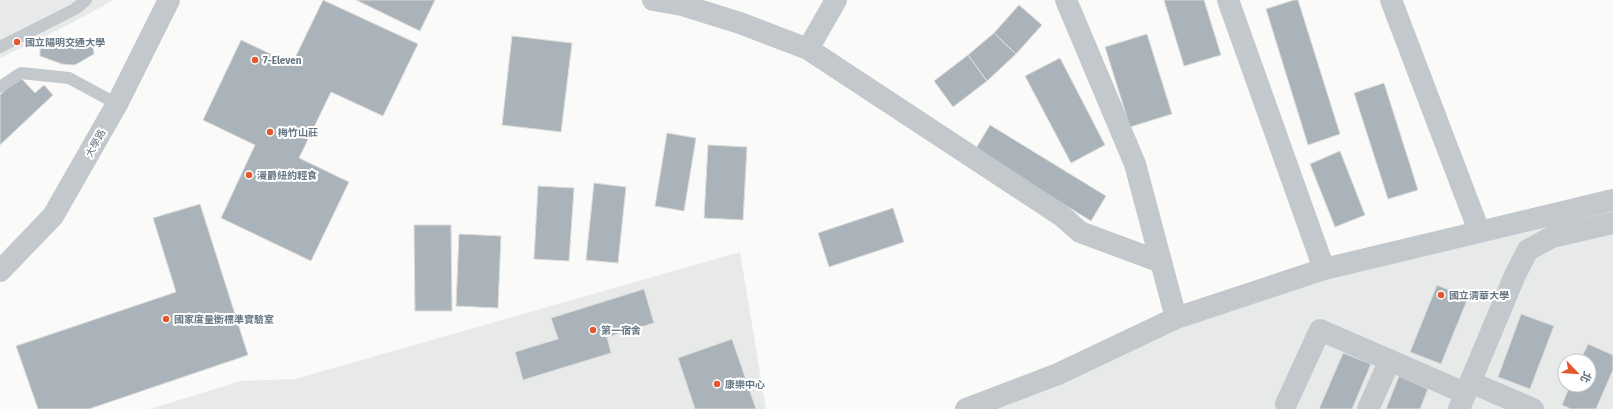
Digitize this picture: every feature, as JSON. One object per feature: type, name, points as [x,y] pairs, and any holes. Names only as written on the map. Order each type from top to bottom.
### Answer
[{"type":"street","name":"大學路","points":[[0,271],[53,216],[117,104],[169,0]]},
{"type":"street","points":[[653,0],[683,3],[808,49],[1062,216],[1080,232],[1161,262]]},
{"type":"street","points":[[808,49],[836,0]]},
{"type":"street","points":[[1066,0],[1135,164],[1176,318]]},
{"type":"street","points":[[1228,0],[1324,269]]},
{"type":"street","points":[[1391,0],[1479,231]]},
{"type":"street","points":[[966,409],[1058,374],[1176,318],[1324,269],[1613,200]]},
{"type":"street","points":[[1465,394],[1515,275],[1528,250],[1552,237],[1613,223]]},
{"type":"street","points":[[1286,404],[1320,330],[1465,394],[1533,409]]},
{"type":"street","points":[[1368,409],[1390,360]]},
{"type":"lane","points":[[0,47],[75,9],[86,0]]},
{"type":"lane","points":[[0,87],[20,73],[69,78],[117,104]]},
{"type":"shaded area","name":"國立陽明交通大學","points":[[0,0],[114,0],[68,25],[0,58]]},
{"type":"shaded area","name":"國立清華大學","points":[[1613,206],[1613,409],[987,409],[1177,324],[1363,266]]},
{"type":"shaded area","points":[[740,252],[766,409],[150,409],[241,381],[295,379]]},
{"type":"building","name":"梅竹山莊","points":[[323,0],[418,44],[383,116],[331,92],[299,158],[349,182],[311,261],[221,218],[255,145],[203,120],[241,40],[292,64]]},
{"type":"building","points":[[356,0],[435,0],[420,31]]},
{"type":"building","points":[[1164,0],[1204,0],[1221,55],[1184,66]]},
{"type":"building","points":[[1298,0],[1340,134],[1308,145],[1266,9]]},
{"type":"building","points":[[1019,5],[1042,25],[1016,54],[994,33]]},
{"type":"building","points":[[994,33],[1016,54],[987,81],[968,55]]},
{"type":"building","points":[[1147,34],[1172,114],[1130,127],[1105,47]]},
{"type":"building","points":[[512,36],[572,43],[561,132],[502,125]]},
{"type":"building","points":[[92,42],[94,54],[75,65],[62,64],[40,56],[40,49]]},
{"type":"building","points":[[968,55],[987,81],[953,107],[934,81]]},
{"type":"building","points":[[1060,58],[1105,145],[1071,163],[1025,76]]},
{"type":"building","points":[[20,77],[35,93],[44,85],[53,95],[0,145],[0,95]]},
{"type":"building","points":[[1384,83],[1418,190],[1388,199],[1354,93]]},
{"type":"building","points":[[990,125],[1106,196],[1091,221],[975,150]]},
{"type":"building","points":[[667,133],[696,138],[684,211],[655,206]]},
{"type":"building","points":[[708,145],[747,147],[743,220],[704,218]]},
{"type":"building","points":[[1340,151],[1365,215],[1335,227],[1310,164]]},
{"type":"building","points":[[594,183],[626,187],[618,263],[586,260]]},
{"type":"building","points":[[538,186],[574,188],[569,261],[534,259]]},
{"type":"building","name":"國家度量衡標準實驗室","points":[[200,204],[248,355],[89,409],[38,409],[16,346],[176,292],[153,218]]},
{"type":"building","points":[[893,208],[904,242],[829,267],[818,233]]},
{"type":"building","points":[[414,225],[451,225],[452,311],[415,311]]},
{"type":"building","points":[[459,234],[501,236],[498,308],[456,306]]},
{"type":"building","points":[[1437,285],[1468,298],[1441,364],[1410,352]]},
{"type":"building","name":"第一宿舍","points":[[644,289],[654,323],[607,337],[611,353],[523,380],[515,352],[558,339],[551,318]]},
{"type":"building","points":[[1521,314],[1554,326],[1530,389],[1498,377]]},
{"type":"building","name":"康樂中心","points":[[732,339],[756,409],[695,409],[678,358]]},
{"type":"building","points":[[1588,344],[1613,355],[1613,370],[1596,409],[1571,409],[1562,405],[1567,393],[1597,393],[1597,353],[1584,353]]},
{"type":"building","points":[[1343,353],[1371,364],[1352,409],[1319,409]]},
{"type":"building","points":[[1399,376],[1428,389],[1420,409],[1386,409]]},
{"type":"place","name":"國立陽明交通大學","points":[[17,42]]},
{"type":"place","name":"7-Eleven","points":[[255,60]]},
{"type":"place","name":"梅竹山莊","points":[[270,132]]},
{"type":"place","name":"漫爵紐約輕食","points":[[249,175]]},
{"type":"place","name":"國立清華大學","points":[[1441,295]]},
{"type":"place","name":"國家度量衡標準實驗室","points":[[166,319]]},
{"type":"place","name":"第一宿舍","points":[[593,330]]},
{"type":"place","name":"康樂中心","points":[[717,384]]}]
